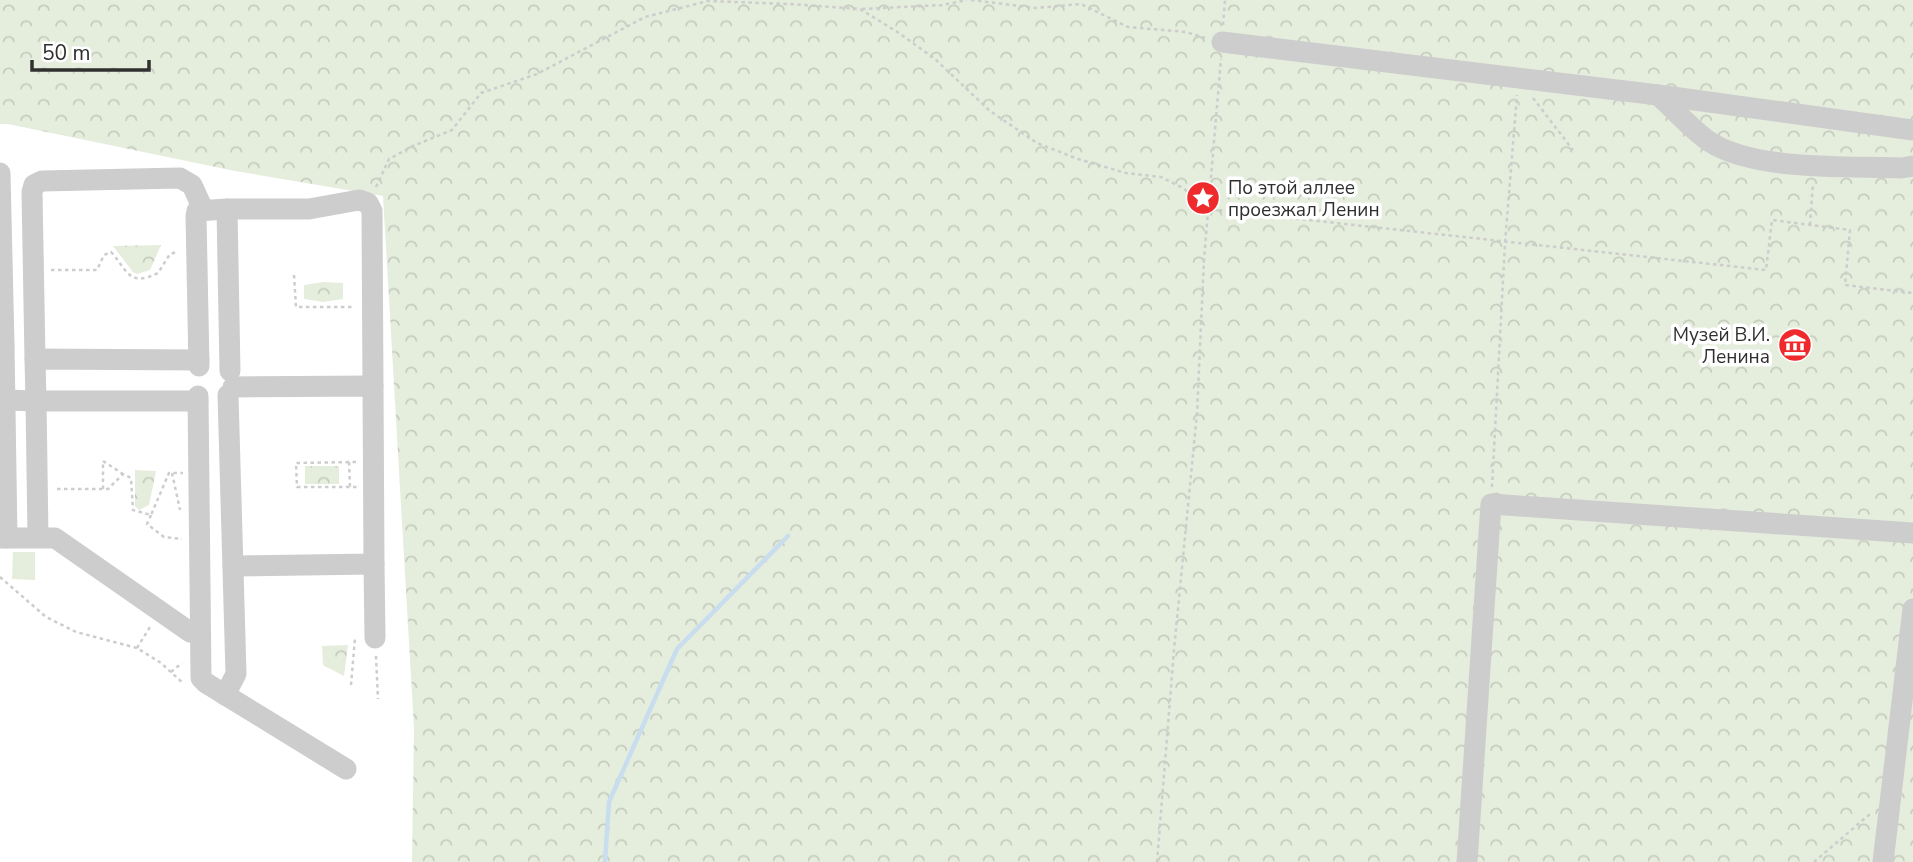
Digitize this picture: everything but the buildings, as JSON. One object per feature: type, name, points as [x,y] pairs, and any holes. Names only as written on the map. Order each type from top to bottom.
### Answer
[{"type":"lane","points":[[1222,43],[1658,94],[1913,130]]},
{"type":"lane","points":[[1658,94],[1710,142],[1747,157],[1815,165],[1901,168],[1913,166]]},
{"type":"lane","points":[[0,173],[5,400],[4,538],[55,538],[190,632],[200,633]]},
{"type":"lane","points":[[38,537],[34,185],[42,181],[180,178],[192,185],[203,209]]},
{"type":"lane","points":[[346,769],[225,695],[194,682],[200,633],[198,399],[191,382],[199,363],[197,211],[309,209],[359,200],[368,203],[372,211],[374,564],[365,638]]},
{"type":"lane","points":[[225,695],[236,674],[227,209]]},
{"type":"lane","points":[[2,312],[34,312]]},
{"type":"lane","points":[[35,359],[199,363],[216,361],[230,384]]},
{"type":"lane","points":[[230,384],[373,386]]},
{"type":"lane","points":[[5,400],[198,399],[216,402],[230,384]]},
{"type":"lane","points":[[1466,862],[1492,504],[1913,533]]},
{"type":"lane","points":[[233,566],[374,564]]},
{"type":"lane","points":[[1883,862],[1913,609]]},
{"type":"path","points":[[368,203],[390,159],[452,130],[481,93],[537,74],[645,17],[707,0],[860,9],[942,5],[969,0],[1036,8],[1081,4],[1128,27],[1186,32],[1222,43]]},
{"type":"path","points":[[1157,862],[1175,636],[1197,413],[1208,209],[1225,0]]},
{"type":"path","points":[[860,9],[935,58],[990,111],[1037,143],[1126,173],[1161,177],[1183,188],[1208,209],[1766,270],[1772,220],[1850,230],[1845,285],[1913,293]]},
{"type":"path","points":[[1518,79],[1573,150]]},
{"type":"path","points":[[1492,504],[1505,243],[1518,79]]},
{"type":"path","points":[[1810,225],[1815,165]]},
{"type":"path","points":[[33,271],[97,270],[104,255],[111,252],[124,272],[139,279],[158,273],[170,254],[182,253]]},
{"type":"path","points":[[294,275],[296,306],[373,307]]},
{"type":"path","points":[[103,489],[103,461],[131,478],[133,510],[151,515]]},
{"type":"path","points":[[349,462],[349,487]]},
{"type":"path","points":[[373,462],[296,463],[297,487],[374,486]]},
{"type":"path","points":[[173,472],[180,510],[185,516]]},
{"type":"path","points":[[189,473],[173,472],[167,475],[148,524],[164,537],[190,540]]},
{"type":"path","points":[[46,489],[108,489],[123,474]]},
{"type":"path","points":[[0,577],[46,617],[62,626],[137,648],[171,672],[194,682]]},
{"type":"path","points":[[351,685],[365,638]]},
{"type":"path","points":[[365,638],[378,699]]},
{"type":"path","points":[[171,672],[191,656]]},
{"type":"path","points":[[1814,862],[1891,796]]},
{"type":"green space","points":[[0,0],[1913,0],[1913,862],[412,862],[414,728],[383,196],[235,171],[0,124]]},
{"type":"green space","points":[[161,245],[150,270],[137,274],[113,246]]},
{"type":"green space","points":[[343,283],[343,299],[323,302],[304,299],[304,285]]},
{"type":"green space","points":[[305,466],[339,466],[339,484],[305,484]]},
{"type":"green space","points":[[135,470],[156,471],[149,505],[139,510],[135,506]]},
{"type":"green space","points":[[13,552],[35,552],[35,580],[12,579]]},
{"type":"green space","points":[[348,645],[344,676],[323,665],[322,646]]},
{"type":"waterway","points":[[605,862],[609,802],[677,649],[788,536]]},
{"type":"place","name":"По этой аллее проезжал Ленин","points":[[1203,198]]},
{"type":"place","name":"Музей В.И. Ленина","points":[[1795,345]]}]
